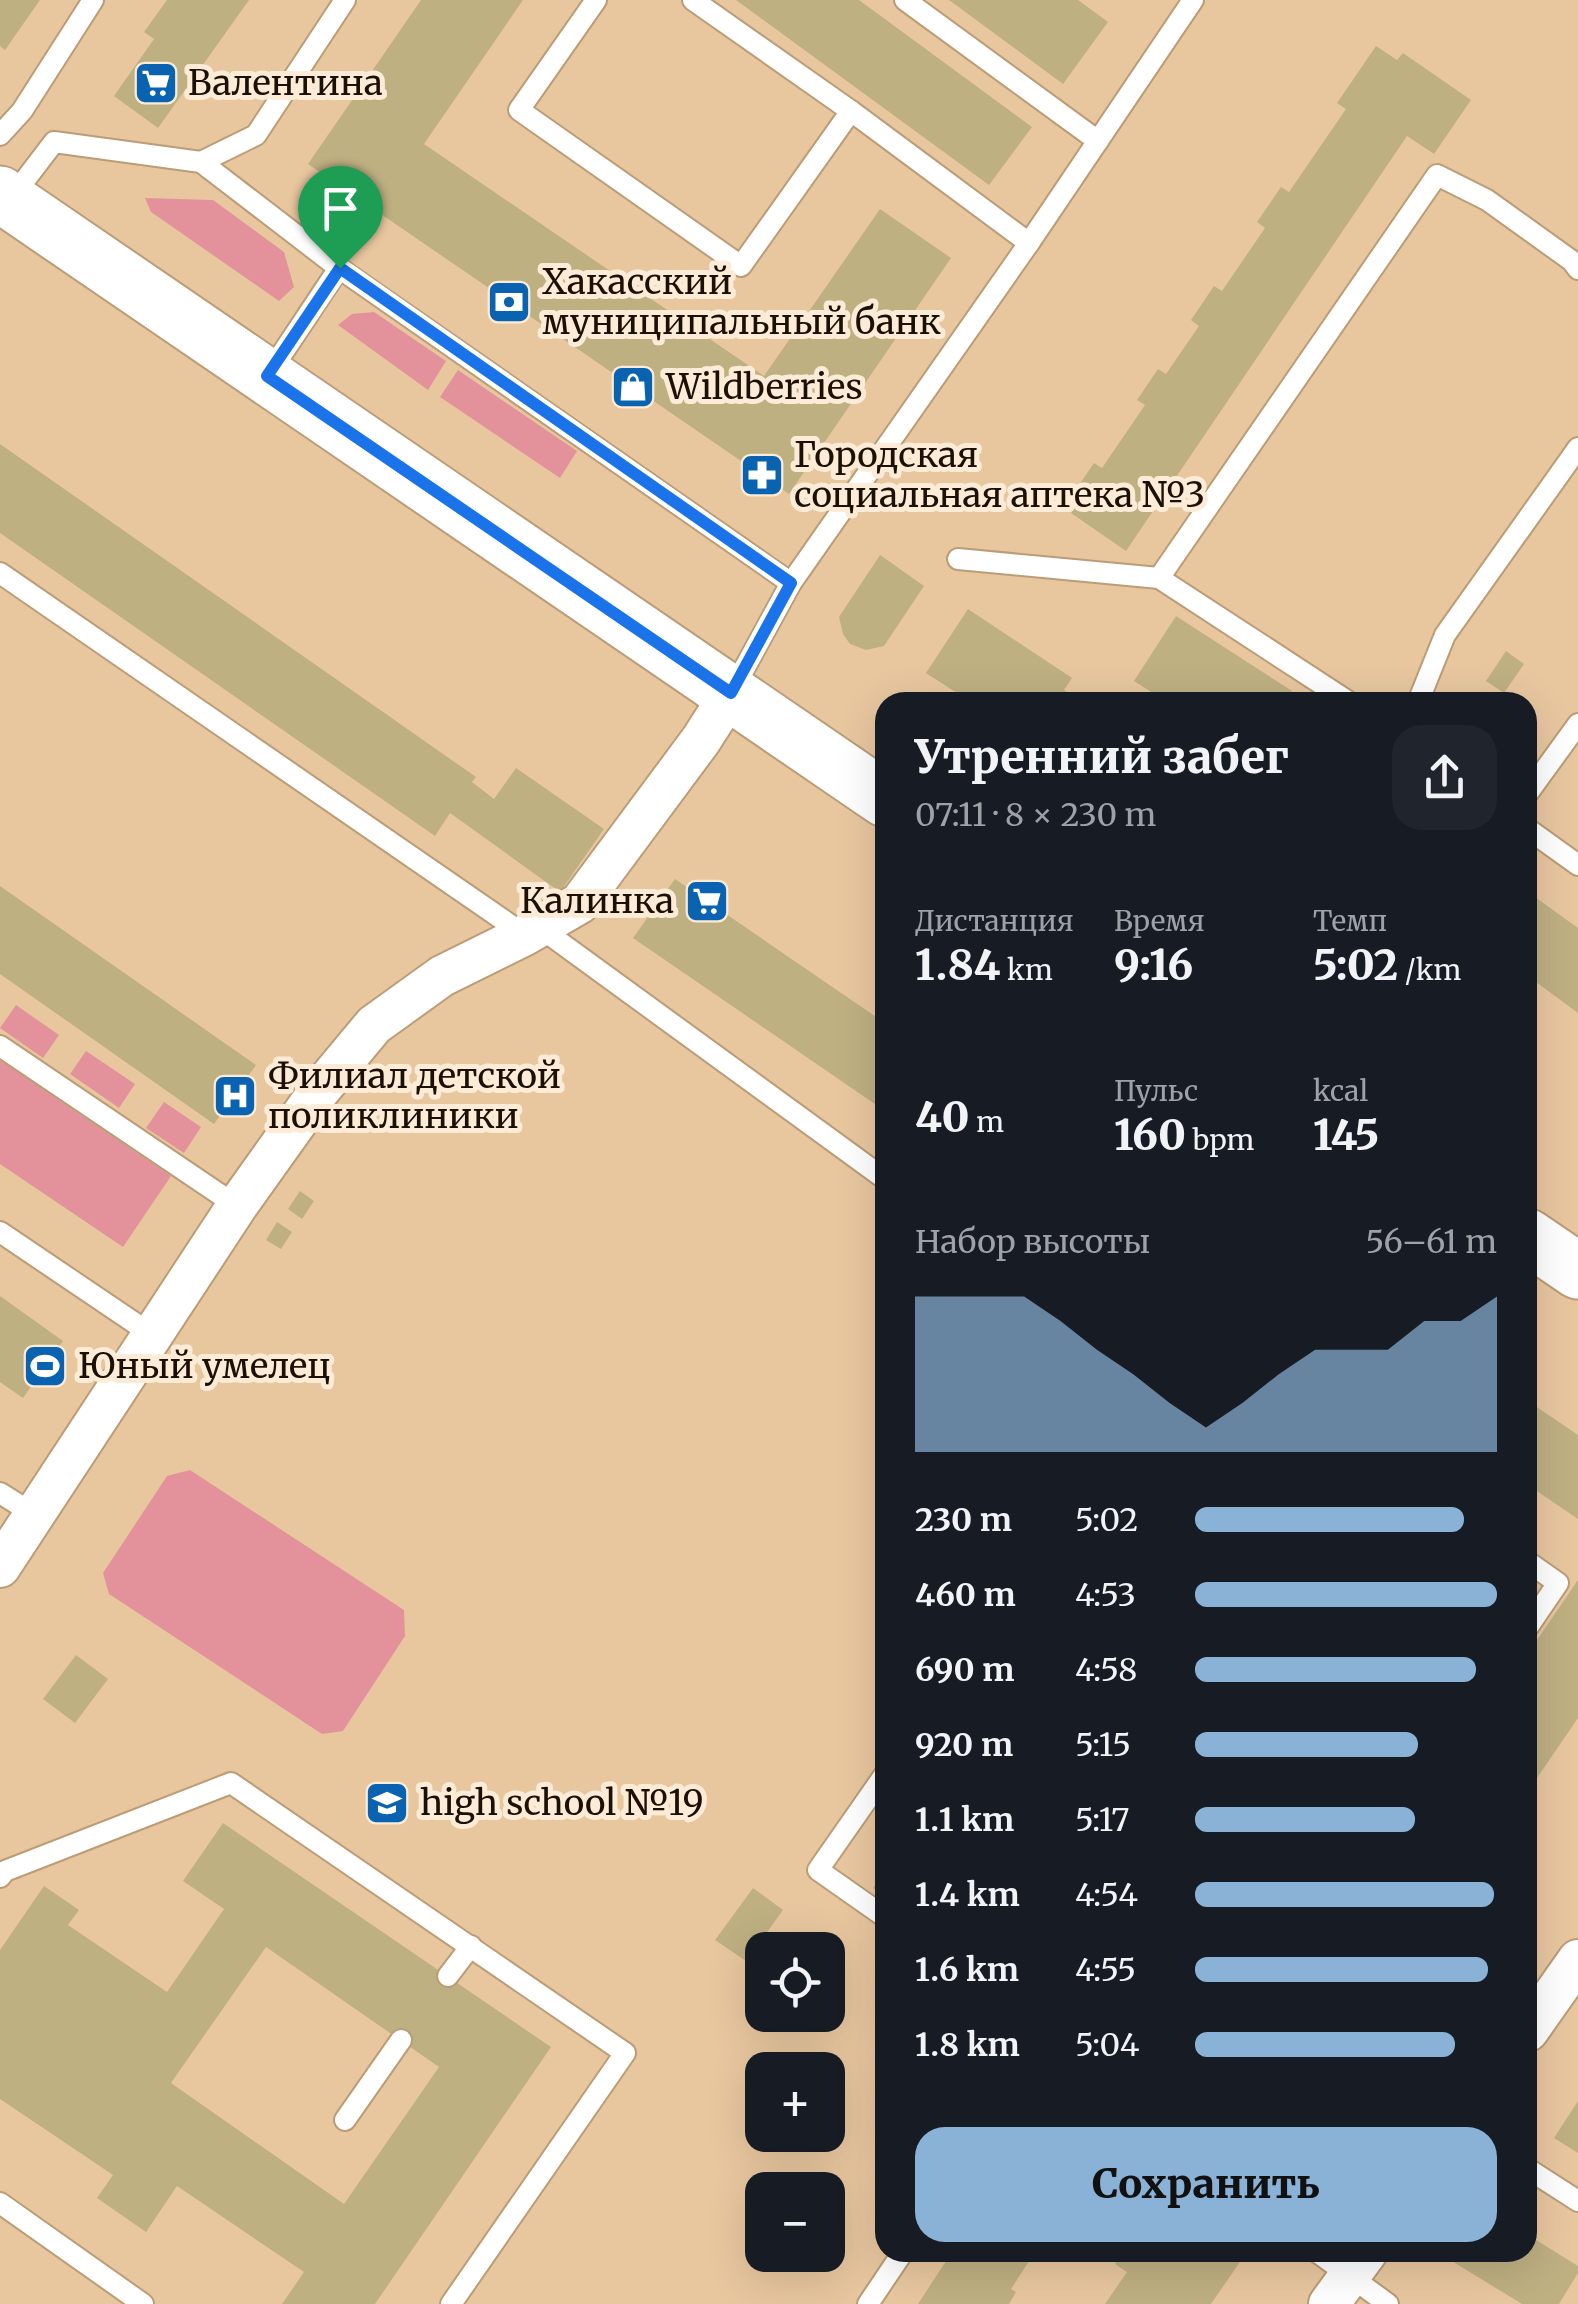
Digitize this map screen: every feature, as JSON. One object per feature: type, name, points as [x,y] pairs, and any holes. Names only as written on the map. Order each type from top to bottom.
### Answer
[{"type":"main road","points":[[5,198],[875,792]]},
{"type":"main road","points":[[1537,1243],[1578,1270]]},
{"type":"street","points":[[0,1568],[236,1206],[318,1091],[374,1025],[442,976],[580,903],[701,740],[731,693]]},
{"type":"street","points":[[1537,2018],[1578,1960]]},
{"type":"lane","points":[[0,135],[22,111],[92,0]]},
{"type":"lane","points":[[201,162],[256,136],[345,0]]},
{"type":"lane","points":[[596,0],[518,110],[741,266],[851,111]]},
{"type":"lane","points":[[693,0],[1029,243]]},
{"type":"lane","points":[[905,0],[1098,141]]},
{"type":"lane","points":[[731,693],[791,583],[1193,0]]},
{"type":"lane","points":[[5,198],[54,142],[201,162],[340,268],[791,583]]},
{"type":"lane","points":[[1159,578],[1436,175],[1488,200],[1572,260],[1578,269]]},
{"type":"lane","points":[[267,376],[340,268]]},
{"type":"lane","points":[[1422,692],[1445,635],[1578,448]]},
{"type":"lane","points":[[958,558],[1159,578],[1333,692]]},
{"type":"lane","points":[[0,573],[532,931],[875,1172]]},
{"type":"lane","points":[[1537,781],[1578,724]]},
{"type":"lane","points":[[1537,835],[1578,865]]},
{"type":"lane","points":[[0,1046],[236,1206]]},
{"type":"lane","points":[[0,1232],[151,1334]]},
{"type":"lane","points":[[0,1493],[35,1515]]},
{"type":"lane","points":[[1537,1568],[1558,1583],[1537,1614]]},
{"type":"lane","points":[[0,1877],[5,1871],[231,1783],[626,2053],[451,2304]]},
{"type":"lane","points":[[875,1788],[818,1870],[875,1911]]},
{"type":"lane","points":[[448,1976],[471,1946]]},
{"type":"lane","points":[[344,2120],[400,2040]]},
{"type":"lane","points":[[1537,2175],[1578,2202]]},
{"type":"lane","points":[[0,2203],[143,2304]]},
{"type":"lane","points":[[868,2304],[896,2262]]},
{"type":"lane","points":[[1348,2278],[1388,2304]]},
{"type":"shaded area","points":[[145,198],[213,200],[284,252],[294,287],[279,301],[151,212]]},
{"type":"shaded area","points":[[374,312],[446,361],[428,390],[338,325],[352,314]]},
{"type":"shaded area","points":[[458,370],[577,451],[560,478],[440,397]]},
{"type":"shaded area","points":[[16,1005],[59,1035],[43,1058],[0,1028]]},
{"type":"shaded area","points":[[86,1051],[135,1084],[119,1108],[70,1074]]},
{"type":"shaded area","points":[[0,1060],[171,1176],[123,1247],[0,1164]]},
{"type":"shaded area","points":[[164,1102],[201,1127],[184,1153],[146,1128]]},
{"type":"shaded area","points":[[190,1470],[404,1610],[405,1636],[343,1731],[322,1734],[109,1594],[103,1573],[167,1476]]},
{"type":"building","points":[[0,0],[40,0],[5,50],[0,46]]},
{"type":"building","points":[[167,0],[249,0],[158,128],[114,96],[154,39],[144,32]]},
{"type":"building","points":[[421,0],[523,0],[424,144],[764,376],[880,209],[951,258],[789,494],[308,164]]},
{"type":"building","points":[[736,0],[859,0],[1032,127],[989,185]]},
{"type":"building","points":[[949,0],[1078,0],[1108,22],[1063,84]]},
{"type":"building","points":[[1376,46],[1397,60],[1403,53],[1471,100],[1434,154],[1407,136],[1126,551],[1071,513],[1078,503],[1070,498],[1094,463],[1102,468],[1145,405],[1137,400],[1158,369],[1166,374],[1199,326],[1191,320],[1214,286],[1222,291],[1265,228],[1257,222],[1281,187],[1289,192],[1346,109],[1337,103]]},
{"type":"building","points":[[0,444],[476,777],[472,782],[494,799],[516,768],[604,829],[560,892],[450,813],[435,836],[0,533]]},
{"type":"building","points":[[880,555],[924,586],[884,646],[866,650],[850,644],[839,617]]},
{"type":"building","points":[[968,609],[1072,678],[1064,690],[1067,692],[955,692],[926,673]]},
{"type":"building","points":[[1176,616],[1292,691],[1151,692],[1134,681]]},
{"type":"building","points":[[1506,651],[1524,664],[1505,692],[1486,681]]},
{"type":"building","points":[[675,879],[875,1016],[875,1104],[633,938]]},
{"type":"building","points":[[0,886],[256,1065],[214,1124],[0,974]]},
{"type":"building","points":[[1537,898],[1578,928],[1578,1013],[1537,983]]},
{"type":"building","points":[[300,1191],[314,1201],[302,1219],[288,1209]]},
{"type":"building","points":[[277,1222],[292,1232],[281,1249],[266,1240]]},
{"type":"building","points":[[0,1296],[63,1341],[23,1398],[0,1382]]},
{"type":"building","points":[[1537,1407],[1578,1435],[1578,1519],[1537,1491]]},
{"type":"building","points":[[1578,1580],[1578,1718],[1537,1778],[1537,1640]]},
{"type":"building","points":[[76,1655],[108,1679],[75,1723],[43,1699]]},
{"type":"building","points":[[223,1823],[551,2047],[375,2304],[282,2304],[304,2272],[177,2186],[146,2232],[97,2198],[113,2175],[0,2099],[0,1950],[44,1886],[79,1910],[68,1925],[167,1992],[224,1909],[183,1881]],"holes":[[[266,1947],[439,2067],[344,2204],[171,2083]]]},
{"type":"building","points":[[753,1888],[783,1910],[767,1932],[745,1932],[745,1960],[715,1940]]},
{"type":"building","points":[[1578,2101],[1578,2153],[1554,2138]]},
{"type":"building","points":[[1537,2241],[1578,2266],[1578,2273],[1559,2304],[1522,2304],[1453,2262],[1537,2262]]},
{"type":"building","points":[[945,2262],[1029,2262],[1011,2289],[1016,2292],[1009,2304],[918,2304]]},
{"type":"building","points":[[1240,2262],[1211,2304],[1105,2304],[1127,2272],[1115,2264]]},
{"type":"place","name":"Валентина","points":[[156,83]]},
{"type":"place","name":"Хакасский муниципальный банк","points":[[509,302]]},
{"type":"place","name":"Wildberries","points":[[633,387]]},
{"type":"place","name":"Городская социальная аптека №3","points":[[762,475]]},
{"type":"place","name":"Калинка","points":[[707,901]]},
{"type":"place","name":"Филиал детской поликлиники","points":[[235,1096]]},
{"type":"place","name":"Юный умелец","points":[[45,1366]]},
{"type":"place","name":"high school №19","points":[[387,1803]]},
{"type":"route","points":[[340,268],[791,583],[731,693],[267,376],[340,268]]}]
